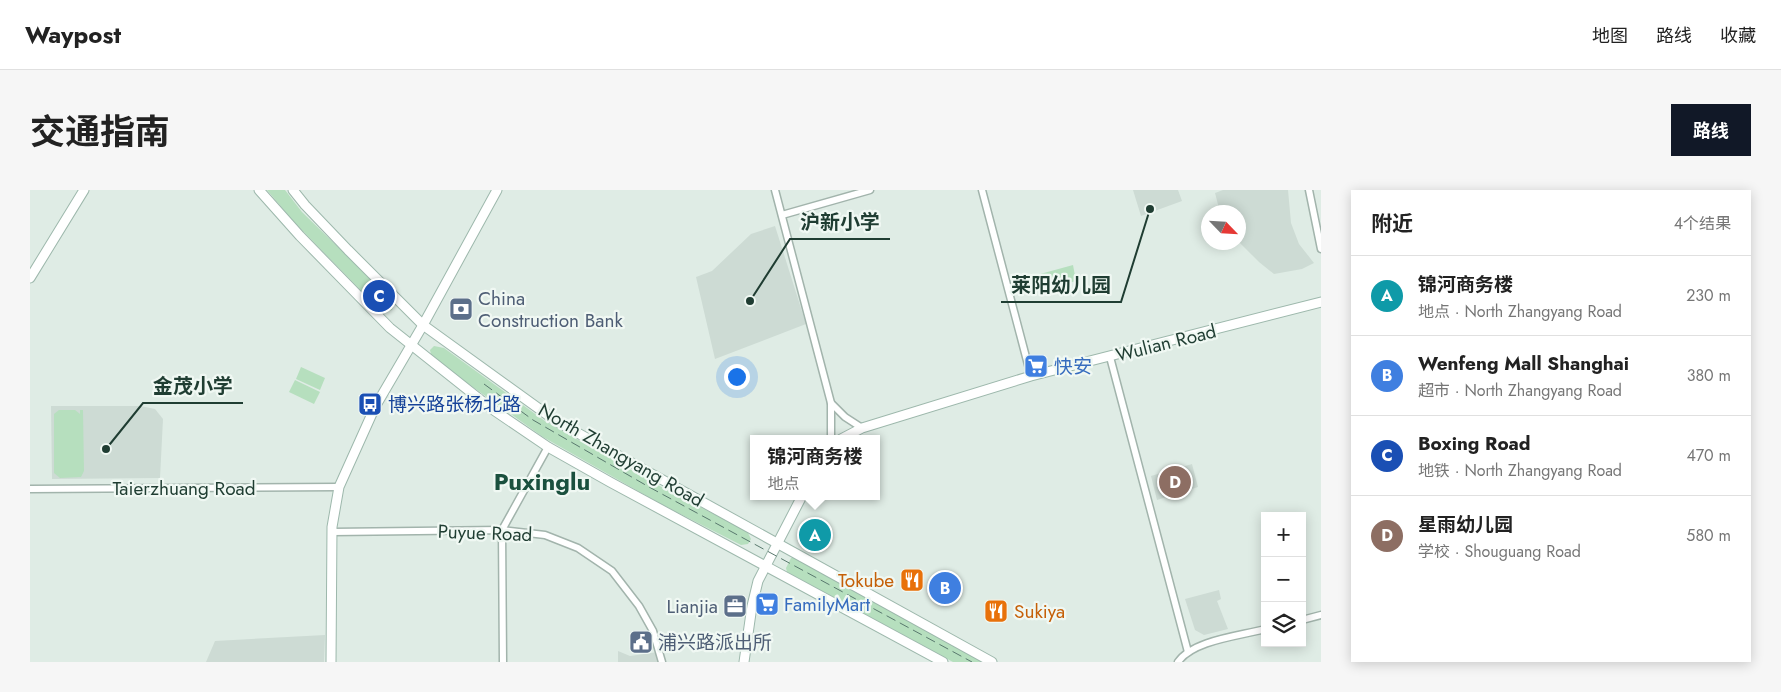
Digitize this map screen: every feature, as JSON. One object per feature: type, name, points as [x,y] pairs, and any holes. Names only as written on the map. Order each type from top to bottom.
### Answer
[{"type":"main road","points":[[30,278],[84,190]]},
{"type":"main road","name":"North Zhangyang Road","points":[[259,190],[352,290],[411,346],[492,409],[548,447],[943,662]]},
{"type":"main road","name":"North Zhangyang Road","points":[[293,190],[304,205],[423,325],[556,421],[992,662]]},
{"type":"main road","points":[[331,662],[332,532],[339,487],[374,408],[423,325],[497,190]]},
{"type":"main road","name":"Wulian Road","points":[[849,435],[862,428],[1031,376],[1321,302]]},
{"type":"main road","points":[[744,662],[752,606],[758,582],[800,500]]},
{"type":"street","points":[[775,190],[831,403],[831,435]]},
{"type":"street","points":[[782,215],[870,190]]},
{"type":"street","points":[[982,190],[1031,376]]},
{"type":"street","points":[[1309,190],[1321,249]]},
{"type":"street","points":[[1110,357],[1188,652]]},
{"type":"street","points":[[831,403],[845,417],[862,428]]},
{"type":"street","points":[[503,662],[502,530],[548,447]]},
{"type":"street","name":"Taierzhuang Road","points":[[30,489],[339,487]]},
{"type":"street","name":"Puyue Road","points":[[332,532],[502,530],[545,535],[578,548],[612,571],[639,606],[661,652],[662,662]]},
{"type":"street","points":[[1306,619],[1321,615]]},
{"type":"street","points":[[1178,662],[1188,652],[1200,645],[1261,631]]},
{"type":"shaded area","points":[[1133,190],[1178,190],[1182,201],[1141,216]]},
{"type":"shaded area","points":[[1223,190],[1288,190],[1291,223],[1299,244],[1314,263],[1302,269],[1274,274],[1246,249],[1246,205],[1218,205],[1215,193]]},
{"type":"shaded area","points":[[775,226],[806,324],[715,359],[696,277],[712,271],[751,234]]},
{"type":"shaded area","points":[[51,406],[140,406],[155,409],[163,419],[160,478],[52,479]]},
{"type":"shaded area","points":[[1192,464],[1198,487],[1157,500],[1151,476]]},
{"type":"shaded area","points":[[1219,590],[1221,599],[1217,601],[1228,629],[1204,635],[1195,630],[1185,599]]},
{"type":"shaded area","points":[[325,635],[324,662],[206,662],[215,641]]},
{"type":"shaded area","points":[[618,651],[630,656],[658,652],[658,662],[618,662]]},
{"type":"green space","points":[[267,190],[285,190],[302,212],[390,298],[394,304],[392,310],[382,312],[294,222]]},
{"type":"green space","points":[[1073,265],[1076,281],[1026,294],[1022,279]]},
{"type":"green space","points":[[434,346],[444,348],[545,421],[665,489],[747,531],[751,539],[748,544],[741,545],[659,503],[543,437],[432,358],[430,350]]},
{"type":"green space","points":[[301,367],[325,378],[320,390],[296,379]]},
{"type":"green space","points":[[295,380],[320,392],[314,404],[289,392]]},
{"type":"green space","points":[[59,410],[75,410],[80,414],[80,410],[83,410],[84,471],[81,477],[60,478],[54,473],[54,414]]},
{"type":"green space","points":[[791,558],[795,558],[983,662],[953,662],[787,572],[786,568]]},
{"type":"railway","points":[[484,384],[533,420],[649,487],[972,662]]},
{"type":"place","name":"莱阳幼儿园","points":[[1150,209]]},
{"type":"place","name":"Boxing Road","points":[[379,296]]},
{"type":"place","name":"沪新小学","points":[[750,301]]},
{"type":"place","name":"China Construction Bank","points":[[461,309]]},
{"type":"place","name":"快安","points":[[1036,366]]},
{"type":"place","name":"博兴路张杨北路","points":[[370,404]]},
{"type":"place","name":"金茂小学","points":[[106,449]]},
{"type":"place","name":"星雨幼儿园","points":[[1175,482]]},
{"type":"place","name":"锦河商务楼","points":[[815,535]]},
{"type":"place","name":"Tokube","points":[[912,580]]},
{"type":"place","name":"Wenfeng Mall Shanghai","points":[[945,588]]},
{"type":"place","name":"FamilyMart","points":[[767,604]]},
{"type":"place","name":"Lianjia","points":[[735,606]]},
{"type":"place","name":"Sukiya","points":[[996,611]]},
{"type":"place","name":"浦兴路派出所","points":[[641,642]]},
{"type":"district","name":"Puxinglu","points":[[542,481]]}]
